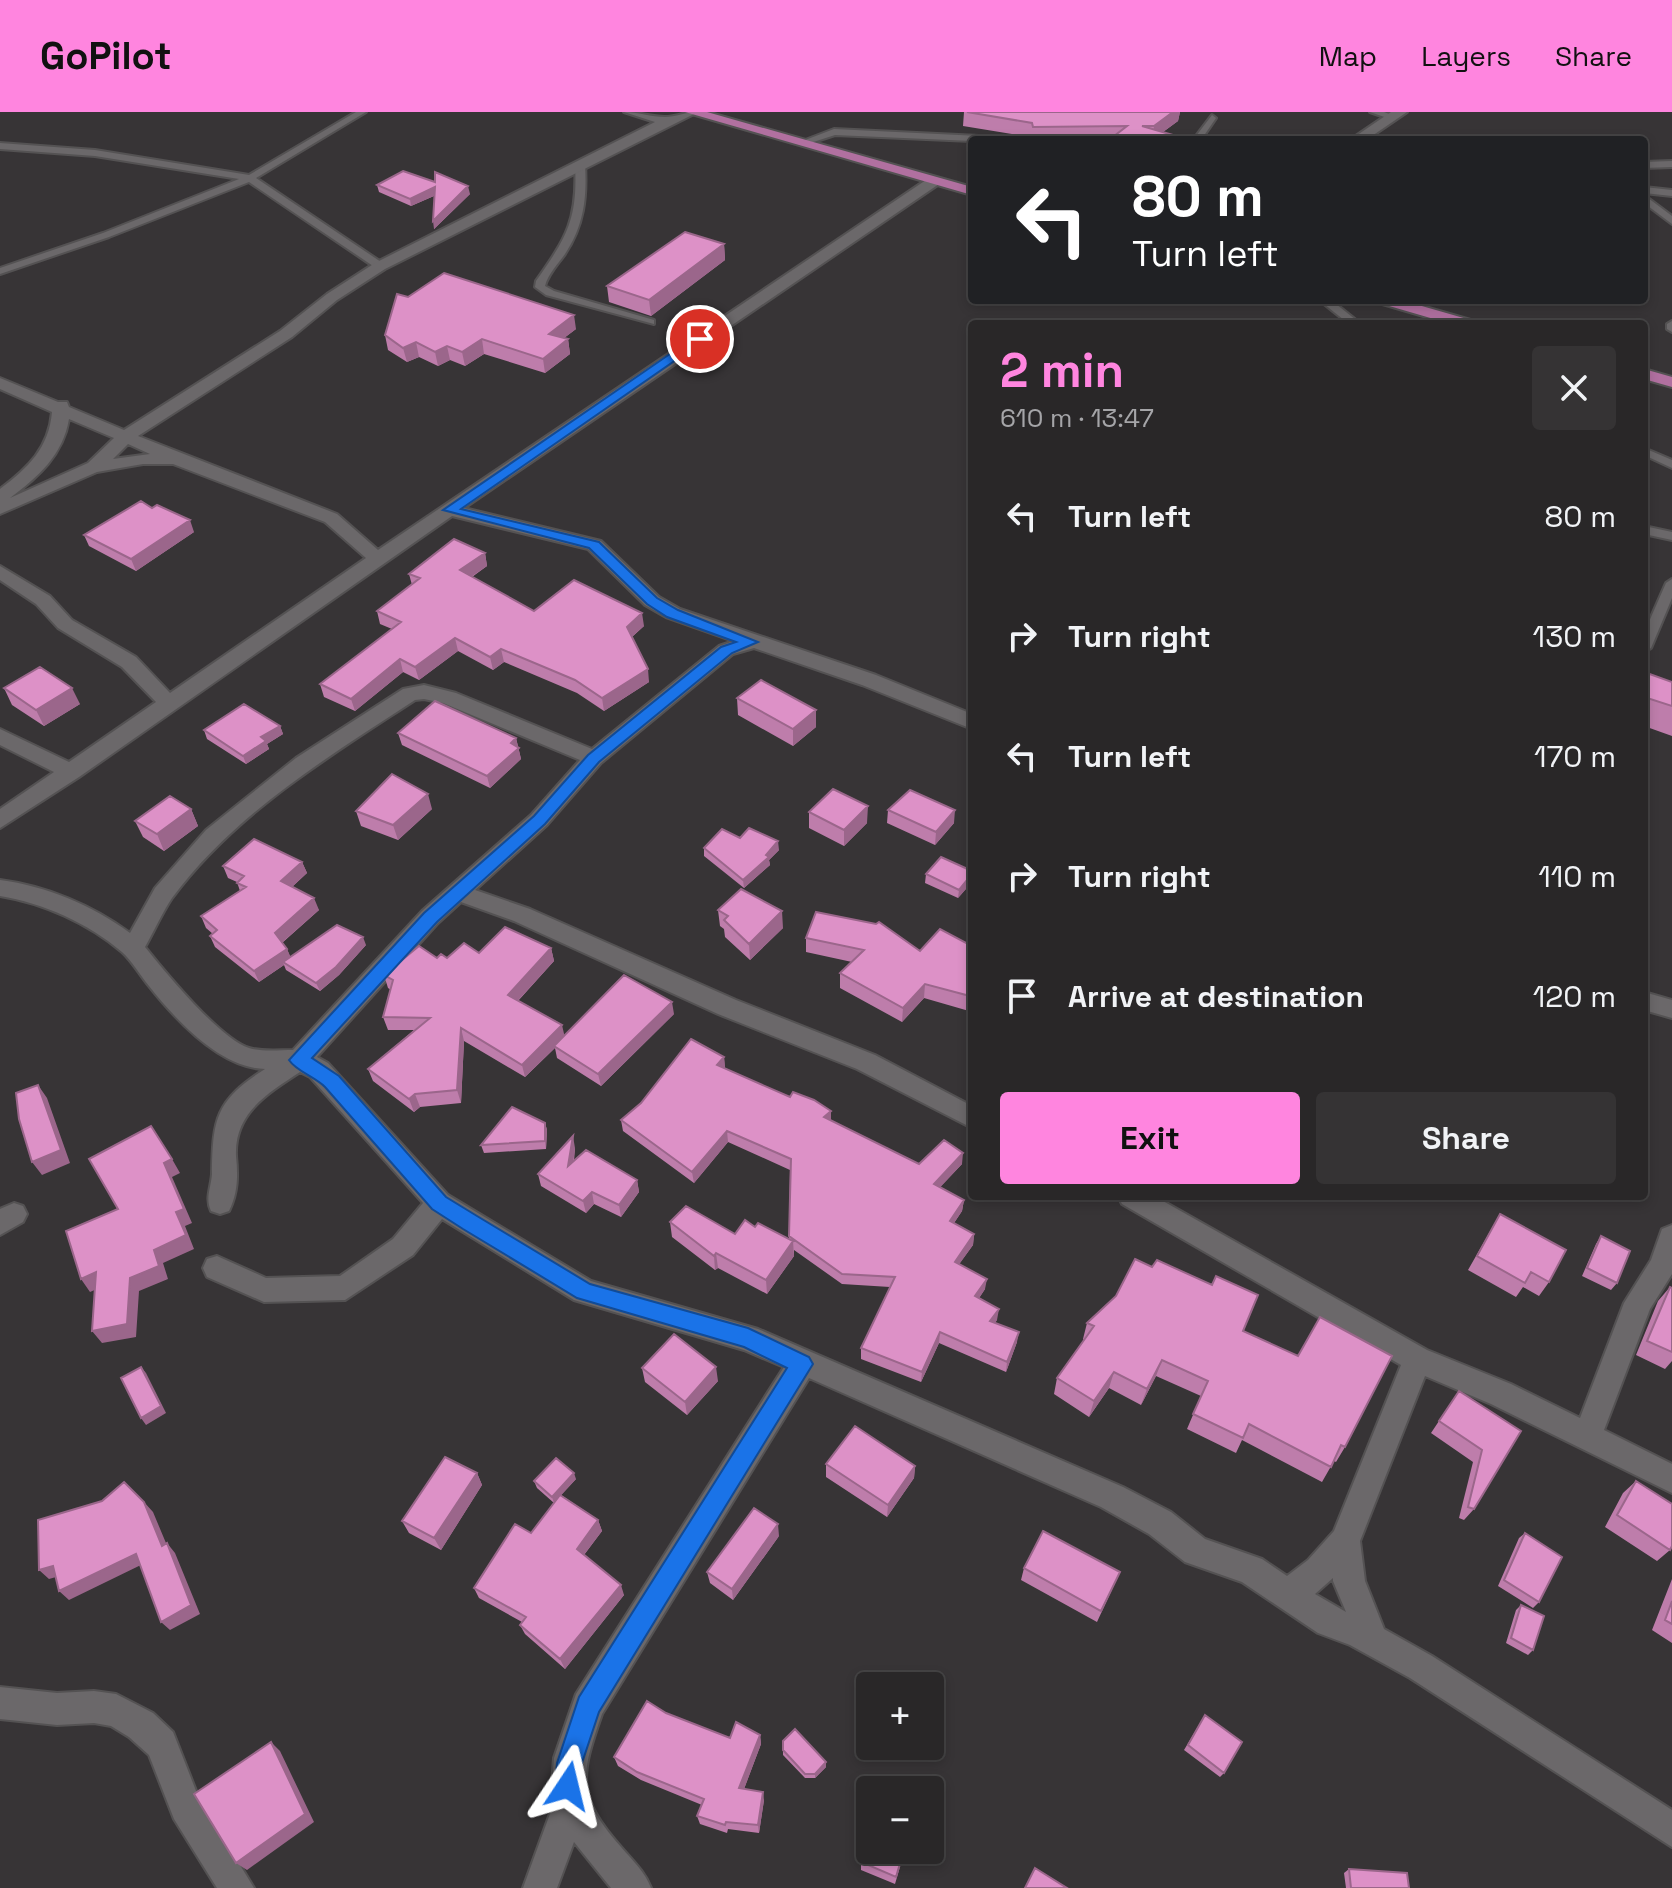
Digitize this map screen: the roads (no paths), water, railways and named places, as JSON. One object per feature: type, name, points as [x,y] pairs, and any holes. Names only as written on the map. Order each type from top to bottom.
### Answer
[{"type":"main road","points":[[692,112],[968,190]]},
{"type":"main road","points":[[1398,304],[1454,320]]},
{"type":"main road","points":[[1648,375],[1672,382]]},
{"type":"street","points":[[631,112],[668,122]]},
{"type":"street","points":[[94,467],[128,435],[286,334],[332,297],[380,266],[580,164],[692,112]]},
{"type":"street","points":[[1363,136],[1396,115]]},
{"type":"street","points":[[0,820],[934,181]]},
{"type":"street","points":[[0,383],[61,406],[177,459],[331,518],[378,559]]},
{"type":"street","points":[[0,497],[41,463],[54,447],[61,429],[61,406]]},
{"type":"street","points":[[0,509],[94,467],[143,459],[177,459]]},
{"type":"street","points":[[450,510],[594,545],[652,601],[673,613],[869,680],[968,720]]},
{"type":"street","points":[[0,572],[43,600],[65,624],[129,662],[168,703]]},
{"type":"street","points":[[220,1203],[225,1176],[223,1151],[229,1120],[238,1105],[262,1084],[299,1060],[430,917],[539,820],[594,758],[726,650],[751,642]]},
{"type":"street","points":[[133,948],[163,894],[214,836],[303,763],[410,694],[424,692],[449,698],[594,758]]},
{"type":"street","points":[[0,736],[72,772]]},
{"type":"street","points":[[0,888],[34,893],[104,926],[133,948],[160,983],[225,1048],[248,1059],[299,1060],[319,1070],[439,1203],[584,1291],[748,1338],[1112,1497],[1160,1523],[1196,1551],[1251,1570],[1329,1622],[1421,1667],[1672,1830]]},
{"type":"street","points":[[460,893],[522,915],[727,1007],[866,1062],[968,1116]]},
{"type":"street","points":[[1648,1002],[1672,1009]]},
{"type":"street","points":[[1141,1200],[1417,1359],[1672,1479]]},
{"type":"street","points":[[217,1268],[264,1290],[345,1288],[403,1247],[439,1203]]},
{"type":"street","points":[[1587,1437],[1638,1303],[1663,1265],[1672,1237]]},
{"type":"street","points":[[1289,1594],[1319,1571],[1345,1541],[1417,1359]]},
{"type":"street","points":[[540,1888],[570,1803],[570,1763],[588,1706],[802,1364]]},
{"type":"street","points":[[1345,1541],[1349,1581],[1373,1641]]},
{"type":"street","points":[[0,1703],[57,1709],[94,1707],[116,1710],[141,1725],[161,1744],[186,1807],[237,1888]]},
{"type":"street","points":[[570,1803],[578,1820],[634,1888]]},
{"type":"lane","points":[[0,271],[106,235],[250,178],[362,112]]},
{"type":"lane","points":[[1374,112],[1396,115]]},
{"type":"lane","points":[[1200,136],[1212,118]]},
{"type":"lane","points":[[804,142],[834,132],[968,138]]},
{"type":"lane","points":[[0,146],[95,153],[250,178],[380,266]]},
{"type":"lane","points":[[580,164],[581,183],[574,233],[540,287],[587,305],[650,322]]},
{"type":"lane","points":[[1648,165],[1672,164]]},
{"type":"lane","points":[[1648,190],[1672,193]]},
{"type":"lane","points":[[1648,201],[1672,221]]},
{"type":"lane","points":[[1329,304],[1351,320]]},
{"type":"lane","points":[[1648,453],[1672,465]]},
{"type":"lane","points":[[1648,531],[1672,536]]},
{"type":"lane","points":[[1648,639],[1672,583]]}]
